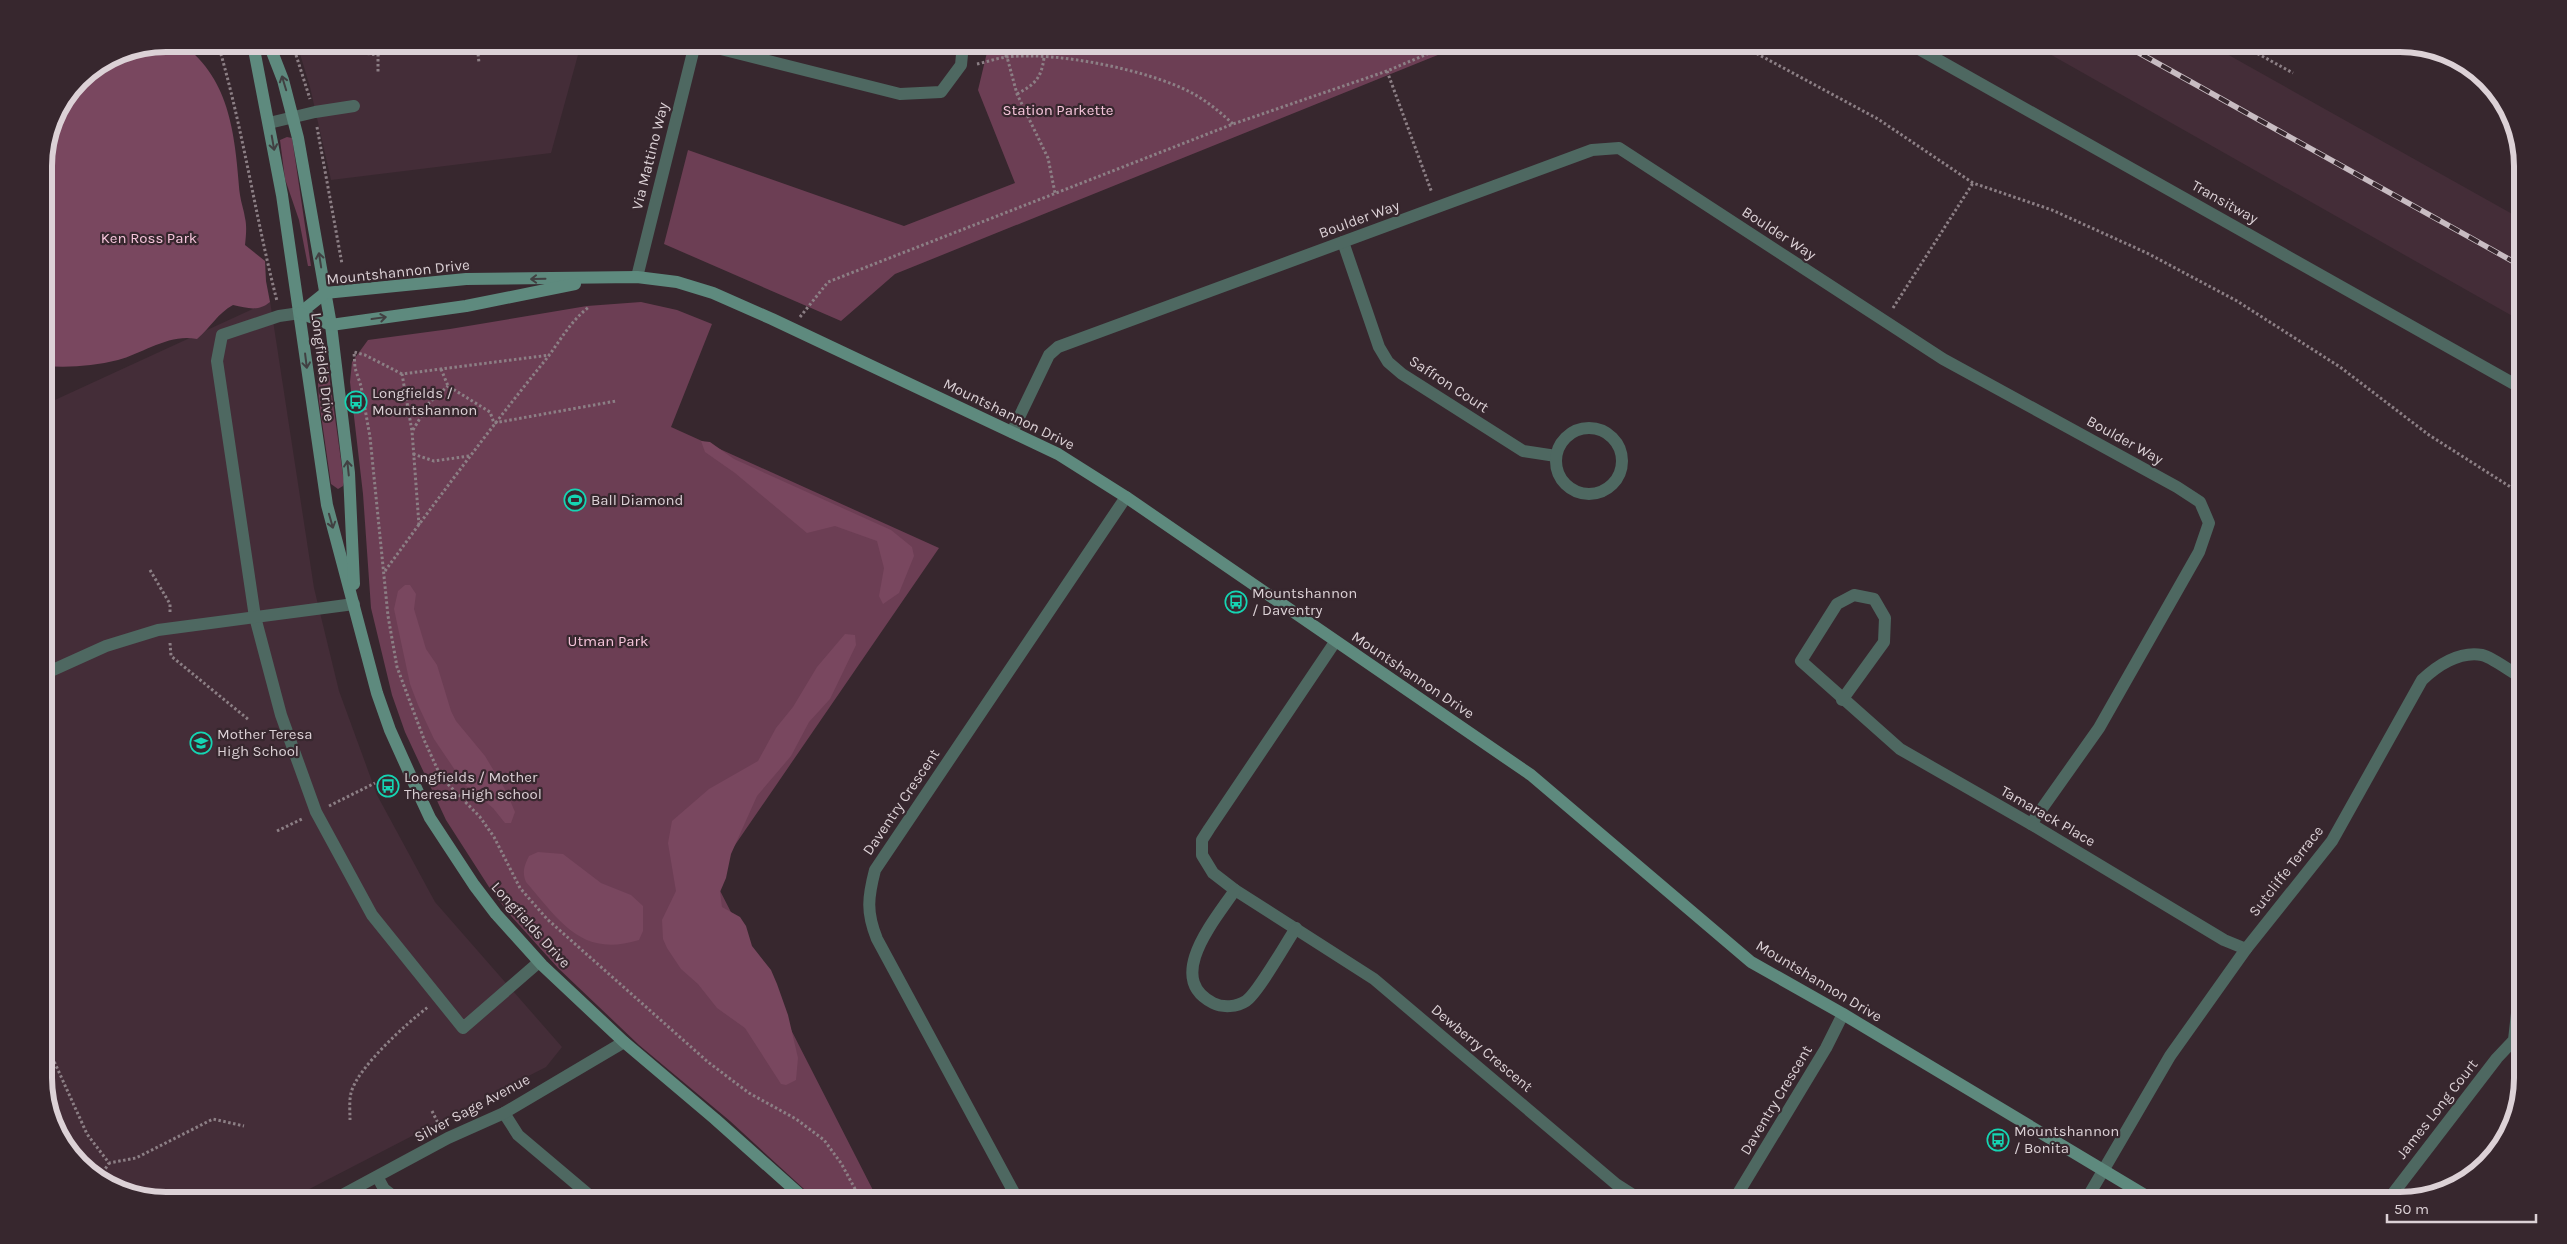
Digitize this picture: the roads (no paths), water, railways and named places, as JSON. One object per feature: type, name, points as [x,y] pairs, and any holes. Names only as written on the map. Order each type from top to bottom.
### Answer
[{"type":"street","name":"Transitway","points":[[1925,52],[2514,384]]},
{"type":"street","name":"Longfields Drive","points":[[255,53],[269,123],[300,313],[322,479],[377,693],[390,730],[430,818],[474,885],[496,914],[539,962],[624,1042],[796,1192]]},
{"type":"street","name":"Longfields Drive","points":[[273,53],[293,117],[307,178],[331,325],[349,473],[354,604]]},
{"type":"street","name":"Via Mattino Way","points":[[637,277],[693,53]]},
{"type":"street","points":[[736,53],[900,94],[941,92],[961,65],[962,53]]},
{"type":"street","points":[[269,123],[315,112],[354,106]]},
{"type":"street","name":"Boulder Way","points":[[1012,432],[1049,356],[1058,347],[1592,150],[1619,148],[1943,359],[2177,487],[2200,502],[2209,523],[2199,552],[2099,728],[2032,824]]},
{"type":"street","name":"Saffron Court","points":[[1344,242],[1379,347],[1388,362],[1402,374],[1524,451],[1556,456]]},
{"type":"street","name":"Mountshannon Drive","points":[[300,313],[325,294],[466,279],[637,277],[676,282],[693,286],[794,329],[1012,432],[1058,454],[1126,497],[1531,775],[1751,962],[1844,1014],[2139,1192]]},
{"type":"street","name":"Mountshannon Drive","points":[[300,313],[331,325],[466,306],[604,278]]},
{"type":"street","points":[[300,313],[279,316],[222,335],[217,361],[255,617],[281,715],[316,812],[372,915],[463,1028],[539,962]]},
{"type":"street","points":[[1594,428],[1605,432],[1619,447],[1622,458],[1621,469],[1617,479],[1609,487],[1599,492],[1583,493],[1568,486],[1561,478],[1556,468],[1556,456],[1560,446],[1574,432],[1594,428]]},
{"type":"street","name":"Daventry Crescent","points":[[1014,1192],[877,939],[869,920],[868,896],[875,870],[1126,497]]},
{"type":"street","name":"Tamarack Place","points":[[1842,700],[1884,642],[1885,618],[1874,599],[1854,595],[1837,604],[1801,661],[1842,700],[1900,749],[2032,824],[2224,940],[2246,949]]},
{"type":"street","points":[[53,670],[106,646],[170,628],[354,604]]},
{"type":"street","name":"Dewberry Crescent","points":[[1336,642],[1202,840],[1202,855],[1213,873],[1235,890],[1374,978],[1616,1184],[1628,1192]]},
{"type":"street","name":"Sutcliffe Terrace","points":[[2090,1192],[2170,1056],[2246,949],[2332,841],[2422,680],[2437,666],[2458,658],[2482,655],[2514,674]]},
{"type":"street","points":[[1235,890],[1197,948],[1191,977],[1202,997],[1217,1005],[1230,1007],[1247,1001],[1296,928]]},
{"type":"street","name":"Daventry Crescent","points":[[1739,1192],[1844,1014]]},
{"type":"street","name":"Silver Sage Avenue","points":[[349,1192],[448,1138],[504,1113],[624,1042]]},
{"type":"street","name":"James Long Court","points":[[2394,1192],[2497,1058],[2514,1045]]},
{"type":"street","points":[[504,1113],[518,1135],[586,1192]]},
{"type":"street","points":[[378,1178],[389,1192]]},
{"type":"railway","points":[[2138,52],[2514,262]]},
{"type":"place","name":"Longfields / Mountshannon","points":[[356,402]]},
{"type":"place","name":"Ball Diamond","points":[[575,500]]},
{"type":"place","name":"Mountshannon / Daventry","points":[[1236,602]]},
{"type":"place","name":"Mother Teresa High School","points":[[201,743]]},
{"type":"place","name":"Longfields / Mother Theresa High school","points":[[388,786]]},
{"type":"place","name":"Mountshannon / Bonita","points":[[1998,1140]]},
{"type":"park label","name":"Station Parkette","points":[[1058,110]]},
{"type":"park label","name":"Ken Ross Park","points":[[149,238]]},
{"type":"park label","name":"Utman Park","points":[[608,641]]}]
